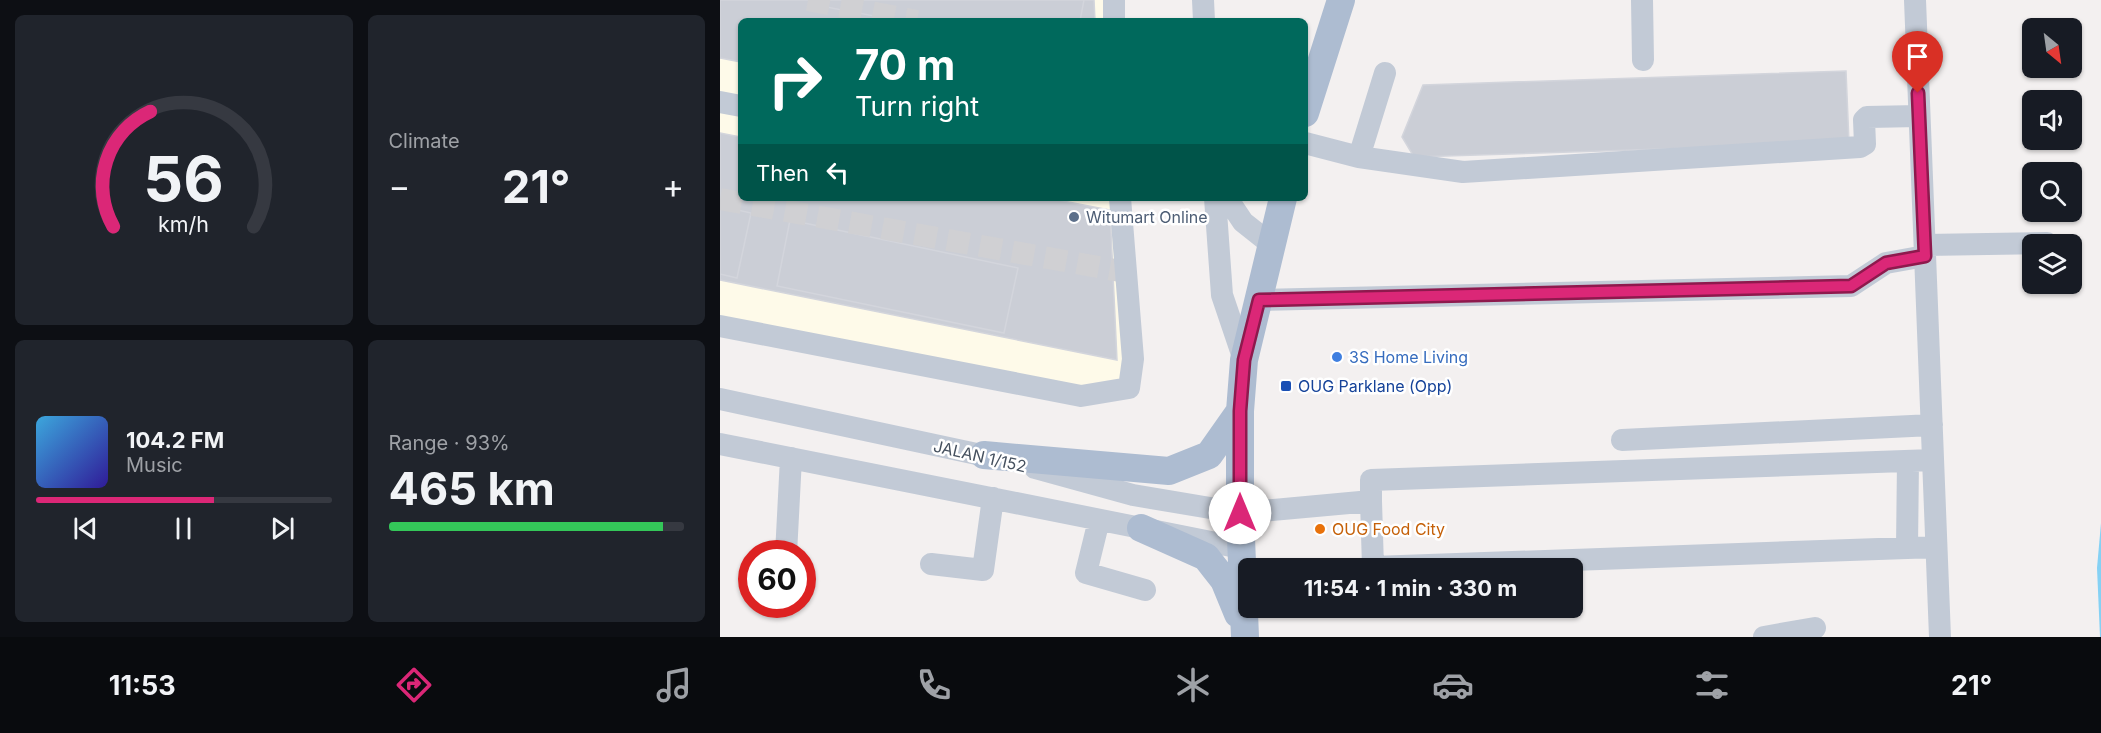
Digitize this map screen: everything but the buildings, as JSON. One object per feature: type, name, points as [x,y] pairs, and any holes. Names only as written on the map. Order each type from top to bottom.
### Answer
[{"type":"main road","points":[[1308,104],[1341,0]]},
{"type":"main road","points":[[1245,633],[1240,513],[1240,411],[1244,360],[1282,201]]},
{"type":"main road","points":[[984,455],[1169,471],[1209,455],[1240,411]]},
{"type":"main road","points":[[1141,528],[1206,557],[1224,580],[1245,633]]},
{"type":"street","points":[[1114,0],[1114,18]]},
{"type":"street","points":[[1203,0],[1204,18]]},
{"type":"street","points":[[1642,0],[1643,60]]},
{"type":"street","points":[[1915,0],[1940,637]]},
{"type":"street","points":[[1359,157],[1385,73]]},
{"type":"street","points":[[720,102],[738,105]]},
{"type":"street","points":[[1308,144],[1359,157],[1463,172],[1860,147],[1865,144],[1863,120],[1867,117],[1919,116]]},
{"type":"street","points":[[720,327],[1081,396],[1129,388],[1133,359],[1120,201]]},
{"type":"street","points":[[1215,201],[1222,295],[1244,360]]},
{"type":"street","points":[[1229,201],[1243,222],[1272,245]]},
{"type":"street","points":[[1259,300],[1851,286],[1886,263],[1925,251],[2022,245]]},
{"type":"street","name":"JALAN 1/152","points":[[720,399],[984,455],[1133,495],[1240,513],[1371,501]]},
{"type":"street","points":[[1622,440],[1932,425]]},
{"type":"street","points":[[720,444],[1241,548]]},
{"type":"street","points":[[787,540],[791,458]]},
{"type":"street","points":[[1933,460],[1371,480],[1373,567],[1936,547]]},
{"type":"street","points":[[1907,548],[1908,461]]},
{"type":"street","points":[[931,564],[983,570],[993,498]]},
{"type":"street","points":[[1099,520],[1086,573],[1145,590]]},
{"type":"street","points":[[1764,637],[1815,628]]},
{"type":"shaded area","points":[[720,0],[1110,0],[1110,18],[738,18],[738,201],[1119,201],[1124,383],[1079,391],[720,321]]},
{"type":"water","points":[[2101,523],[2101,637],[2100,637],[2097,568]]},
{"type":"tunnel","points":[[808,0],[901,18]]},
{"type":"tunnel","points":[[720,199],[1126,272]]},
{"type":"place","name":"Witumart Online","points":[[1074,217]]},
{"type":"place","name":"3S Home Living","points":[[1337,357]]},
{"type":"place","name":"OUG Parklane (Opp)","points":[[1286,386]]},
{"type":"place","name":"OUG Food City","points":[[1320,529]]},
{"type":"route","points":[[1240,513],[1240,411],[1244,360],[1259,300],[1851,286],[1886,263],[1925,256],[1918,93]]}]
